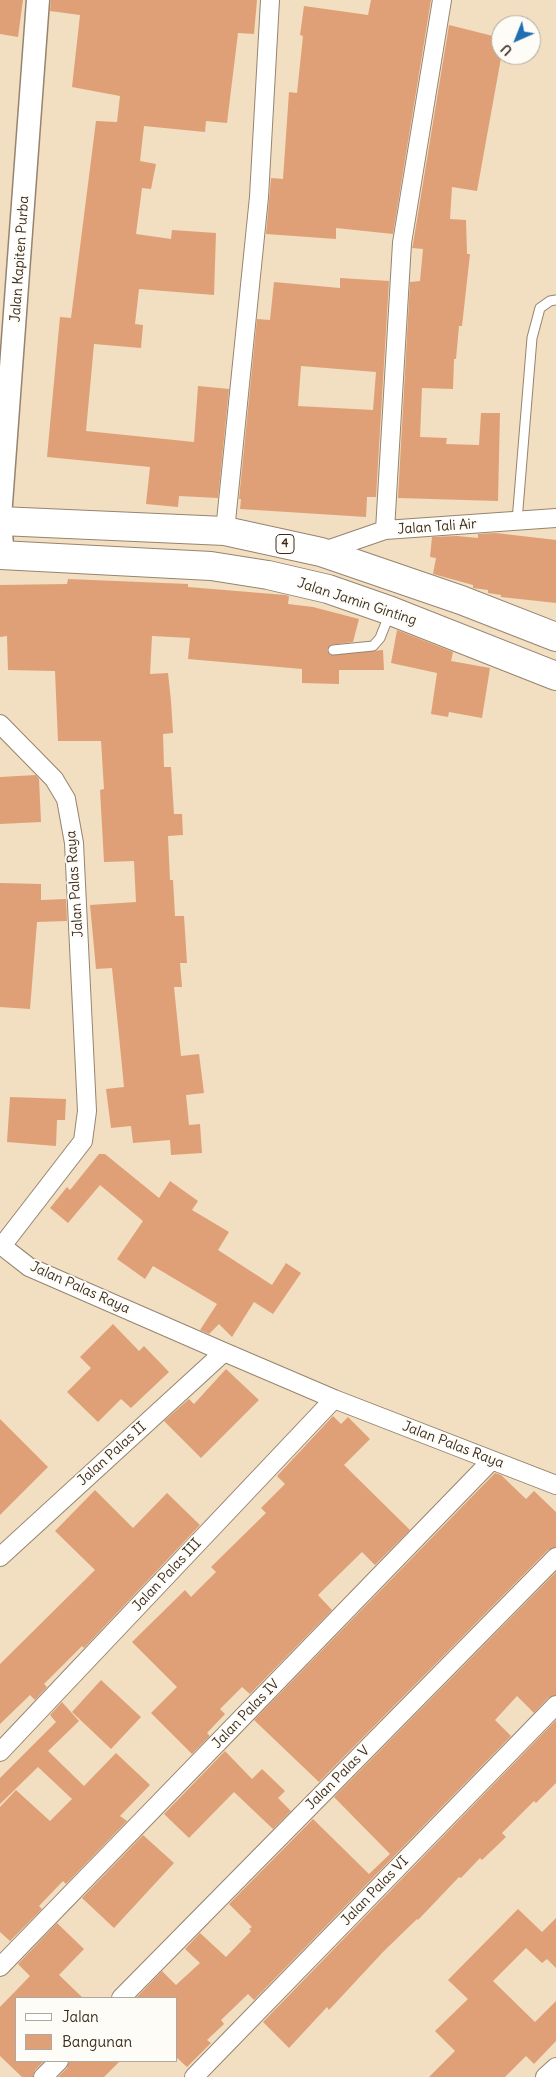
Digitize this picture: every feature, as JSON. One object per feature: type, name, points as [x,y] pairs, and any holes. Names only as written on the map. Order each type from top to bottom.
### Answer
[{"type":"highway","name":"4","points":[[0,520],[225,531],[321,552],[462,600],[556,637]]},
{"type":"highway","name":"Jalan Jamin Ginting","points":[[1,555],[212,566],[268,575],[328,589],[390,611],[556,676]]},
{"type":"street","name":"Jalan Kapiten Purba","points":[[1,555],[0,520],[13,296],[38,0]]},
{"type":"street","points":[[225,531],[259,198],[270,0]]},
{"type":"street","points":[[385,530],[402,243],[442,0]]},
{"type":"street","name":"Jalan Tali Air","points":[[321,552],[385,530],[556,518]]},
{"type":"street","name":"Jalan Palas Raya","points":[[0,724],[54,779],[66,799],[74,843],[87,1111],[84,1141],[1,1247],[29,1267],[224,1352],[334,1399],[556,1485]]},
{"type":"street","name":"Jalan Palas II","points":[[0,1557],[224,1352]]},
{"type":"street","name":"Jalan Palas III","points":[[0,1752],[334,1399]]},
{"type":"street","name":"Jalan Palas IV","points":[[0,1967],[492,1460]]},
{"type":"street","name":"Jalan Palas V","points":[[122,1997],[556,1557]]},
{"type":"street","name":"Jalan Palas VI","points":[[194,2077],[556,1705]]},
{"type":"street","points":[[43,2077],[58,2062]]},
{"type":"street","points":[[545,2077],[556,2067]]},
{"type":"lane","points":[[518,521],[532,338],[540,308],[550,300],[556,300]]},
{"type":"lane","points":[[332,650],[373,646],[380,638],[390,611]]},
{"type":"building","points":[[0,0],[23,0],[18,37],[0,34]]},
{"type":"building","points":[[51,0],[257,0],[254,34],[238,33],[227,123],[206,121],[205,132],[144,126],[140,161],[156,164],[151,189],[142,188],[136,234],[171,239],[172,230],[216,233],[214,295],[139,289],[135,324],[143,325],[141,348],[94,344],[86,431],[194,442],[198,386],[229,389],[218,498],[179,496],[178,507],[146,504],[150,467],[47,457],[60,317],[71,318],[96,121],[117,122],[120,96],[72,87],[80,15],[50,11]]},
{"type":"building","points":[[371,0],[431,0],[393,234],[336,228],[336,239],[266,234],[271,178],[283,179],[289,92],[297,93],[303,36],[300,35],[304,6],[368,15]]},
{"type":"building","points":[[449,25],[491,36],[491,65],[500,65],[477,191],[452,187],[450,219],[466,220],[467,254],[470,254],[462,326],[459,326],[456,359],[454,359],[453,389],[422,388],[420,437],[447,438],[446,444],[479,445],[481,413],[500,413],[498,501],[398,498],[410,282],[420,281],[423,249],[412,248]]},
{"type":"building","points":[[340,278],[389,281],[376,497],[367,497],[366,517],[240,509],[241,499],[239,499],[257,319],[270,320],[274,282],[340,288]],"holes":[[[301,366],[376,372],[373,410],[298,406]]]},
{"type":"building","points":[[496,533],[556,540],[556,603],[501,597],[501,595],[488,593],[488,590],[473,588],[473,585],[433,574],[436,558],[430,557],[432,537],[457,536],[478,538],[478,534]]},
{"type":"building","points":[[68,579],[188,584],[188,587],[285,595],[289,596],[288,604],[313,607],[359,619],[353,642],[330,645],[327,650],[330,655],[383,650],[384,670],[339,670],[339,684],[302,683],[302,669],[188,659],[190,638],[152,636],[150,674],[168,673],[171,701],[173,733],[163,734],[164,767],[171,767],[174,814],[182,814],[183,835],[168,836],[170,880],[173,880],[175,916],[184,916],[187,963],[180,963],[182,987],[174,987],[181,1056],[199,1054],[204,1093],[186,1095],[189,1125],[200,1124],[202,1153],[171,1155],[170,1140],[133,1143],[131,1126],[111,1128],[106,1089],[124,1087],[112,968],[96,969],[90,905],[136,902],[134,861],[104,862],[100,790],[104,789],[101,741],[58,741],[55,671],[8,670],[7,636],[0,637],[0,585],[67,584]]},
{"type":"building","points":[[397,630],[453,652],[451,661],[490,668],[482,718],[449,712],[448,717],[431,714],[437,673],[391,663]]},
{"type":"building","points":[[36,775],[39,779],[41,822],[0,824],[0,777]]},
{"type":"building","points":[[0,883],[41,884],[41,900],[66,899],[67,921],[37,922],[30,1009],[0,1007]]},
{"type":"building","points":[[10,1097],[66,1099],[65,1120],[57,1120],[56,1146],[7,1142]]},
{"type":"building","points":[[99,1154],[105,1154],[159,1198],[170,1181],[198,1201],[192,1210],[229,1232],[218,1250],[272,1285],[286,1263],[301,1273],[273,1314],[254,1302],[232,1337],[219,1324],[209,1334],[200,1330],[217,1304],[153,1266],[145,1279],[117,1259],[143,1221],[100,1185],[68,1223],[50,1208],[67,1187],[70,1190]]},
{"type":"building","points":[[113,1324],[139,1351],[144,1346],[169,1372],[131,1408],[121,1399],[98,1422],[67,1392],[91,1368],[80,1357]]},
{"type":"building","points":[[226,1369],[259,1400],[201,1458],[164,1421],[189,1399],[194,1404]]},
{"type":"building","points":[[333,1416],[341,1424],[348,1417],[370,1439],[344,1465],[410,1530],[375,1565],[362,1552],[318,1595],[332,1610],[250,1694],[242,1687],[220,1709],[225,1714],[207,1733],[210,1736],[192,1754],[151,1713],[177,1687],[132,1642],[185,1590],[191,1597],[216,1572],[211,1567],[266,1513],[261,1508],[285,1484],[277,1476]]},
{"type":"building","points":[[0,1419],[48,1467],[0,1515]]},
{"type":"building","points":[[495,1473],[501,1475],[526,1499],[534,1491],[556,1512],[556,1547],[548,1550],[319,1782],[254,1720]]},
{"type":"building","points":[[95,1490],[133,1528],[167,1493],[200,1525],[84,1648],[82,1646],[44,1684],[47,1687],[35,1700],[30,1695],[0,1724],[0,1664],[95,1570],[55,1531]]},
{"type":"building","points":[[556,1572],[556,1695],[548,1698],[534,1713],[517,1696],[495,1720],[511,1736],[254,2000],[248,1994],[221,2020],[224,2024],[207,2040],[211,2043],[187,2067],[178,2059],[178,1997],[137,1997],[162,1971],[176,1985],[200,1963],[185,1949],[200,1933],[226,1957],[251,1931],[249,1929],[252,1927],[229,1904],[313,1819],[369,1874],[390,1854],[334,1797]]},
{"type":"building","points":[[101,1680],[141,1717],[111,1749],[72,1712]]},
{"type":"building","points":[[62,1702],[79,1721],[48,1751],[84,1786],[116,1753],[150,1785],[120,1816],[127,1821],[66,1884],[63,1881],[39,1906],[42,1909],[10,1941],[0,1932],[0,1807],[16,1790],[50,1821],[72,1799],[38,1767],[0,1804],[0,1778],[56,1722],[50,1715]]},
{"type":"building","points":[[556,1720],[556,1783],[536,1803],[534,1801],[502,1833],[506,1837],[482,1860],[480,1858],[461,1878],[459,1877],[418,1920],[383,1952],[329,2010],[327,2007],[289,2048],[263,2022]]},
{"type":"building","points":[[225,1751],[252,1779],[262,1769],[285,1791],[278,1798],[291,1811],[273,1829],[234,1792],[189,1838],[164,1814]]},
{"type":"building","points":[[143,1835],[174,1863],[114,1928],[82,1898]]},
{"type":"building","points":[[518,1909],[542,1932],[556,1918],[556,1968],[547,1959],[542,1963],[526,1948],[493,1981],[535,2022],[556,2001],[556,2041],[534,2064],[526,2056],[505,2077],[429,2077],[455,2051],[435,2031],[468,1999],[448,1980]]},
{"type":"building","points":[[57,1923],[84,1949],[59,1975],[82,1997],[15,1997],[15,2062],[43,2062],[35,2070],[33,2077],[22,2077],[0,2056],[0,2007],[30,1976],[18,1964]]},
{"type":"building","points":[[69,2062],[119,2062],[104,2077],[58,2077],[67,2068]]}]
